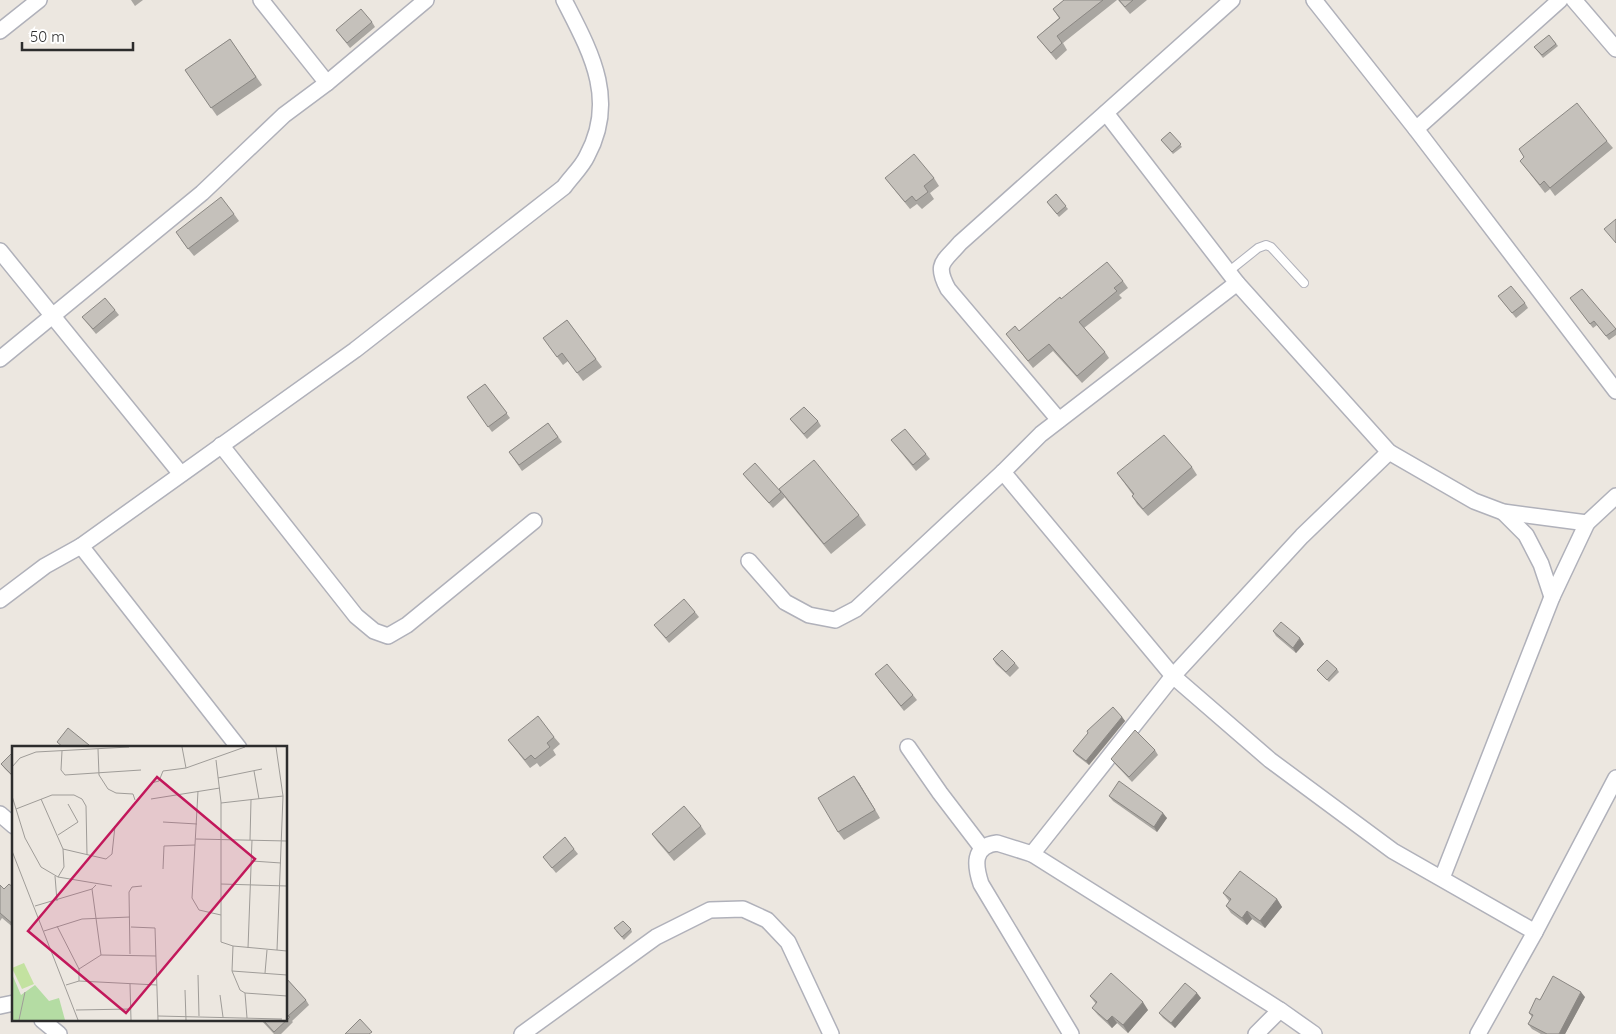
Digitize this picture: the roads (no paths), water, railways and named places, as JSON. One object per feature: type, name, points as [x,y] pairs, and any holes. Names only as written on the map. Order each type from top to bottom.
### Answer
[{"type":"street","points":[[261,0],[327,83]]},
{"type":"street","points":[[0,360],[202,193],[284,115],[327,83],[426,0]]},
{"type":"street","points":[[0,600],[12,589],[45,566],[81,546],[355,350],[564,187],[587,157],[600,123],[600,84],[589,50],[564,0]]},
{"type":"street","points":[[1059,420],[948,288],[940,275],[941,266],[960,243],[1232,0]]},
{"type":"street","points":[[1314,0],[1416,129],[1616,391]]},
{"type":"street","points":[[1416,129],[1560,0]]},
{"type":"street","points":[[1574,0],[1616,49]]},
{"type":"street","points":[[0,31],[30,3]]},
{"type":"street","points":[[1106,113],[1232,277],[1389,452],[1474,501],[1504,512],[1587,523]]},
{"type":"street","points":[[0,251],[181,474]]},
{"type":"street","points":[[750,561],[785,602],[809,615],[835,620],[856,609],[1041,434],[1232,277]]},
{"type":"street","points":[[221,445],[356,616],[374,632],[388,636],[407,625],[534,521]]},
{"type":"street","points":[[1032,854],[1172,676],[1302,536],[1389,452]]},
{"type":"street","points":[[1003,472],[1172,676],[1270,760],[1394,851],[1535,932]]},
{"type":"street","points":[[1442,878],[1552,596],[1587,523],[1616,496]]},
{"type":"street","points":[[1504,512],[1526,535],[1542,564],[1552,596]]},
{"type":"street","points":[[81,546],[237,746]]},
{"type":"street","points":[[908,747],[982,848]]},
{"type":"street","points":[[1478,1034],[1535,932],[1616,778]]},
{"type":"street","points":[[0,814],[12,824]]},
{"type":"street","points":[[1071,1034],[981,884],[976,860],[982,848],[991,843],[997,843],[1032,854],[1280,1010],[1314,1034]]},
{"type":"street","points":[[522,1034],[656,937],[710,910],[743,909],[767,920],[788,942],[831,1034]]},
{"type":"street","points":[[1256,1034],[1280,1010]]},
{"type":"street","points":[[44,1022],[59,1034]]},
{"type":"lane","points":[[1232,277],[1258,248],[1266,245],[1271,247],[1304,284]]}]
